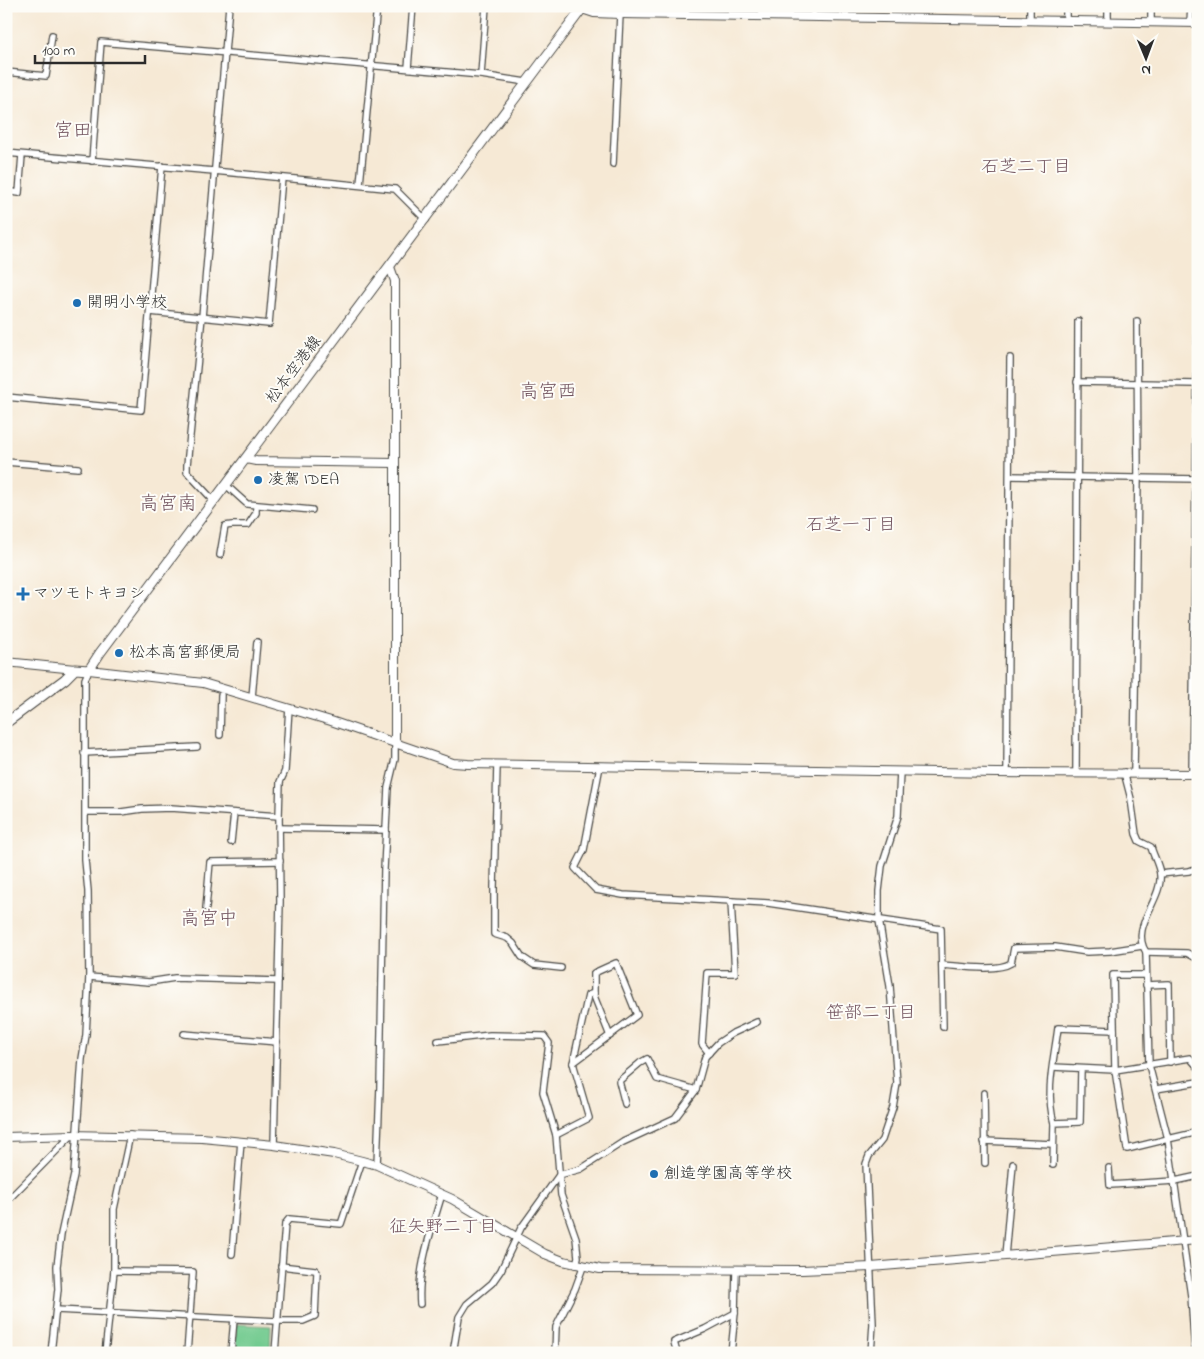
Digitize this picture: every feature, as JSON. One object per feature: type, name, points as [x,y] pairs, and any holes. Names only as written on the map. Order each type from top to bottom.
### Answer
[{"type":"main road","name":"松本空港線","points":[[89,670],[426,220],[582,7]]},
{"type":"main road","points":[[6,723],[65,680],[75,669],[89,670]]},
{"type":"street","points":[[214,501],[187,472],[229,6]]},
{"type":"street","points":[[360,184],[377,6]]},
{"type":"street","points":[[408,68],[412,6]]},
{"type":"street","points":[[481,75],[486,6]]},
{"type":"street","points":[[762,6],[762,16]]},
{"type":"street","points":[[813,6],[813,16]]},
{"type":"street","points":[[1030,6],[1030,20]]},
{"type":"street","points":[[1066,6],[1066,20]]},
{"type":"street","points":[[1108,6],[1108,21]]},
{"type":"street","points":[[1151,6],[1151,22]]},
{"type":"street","points":[[582,7],[594,13],[620,14],[1194,23],[1190,6]]},
{"type":"street","points":[[613,164],[620,14]]},
{"type":"street","points":[[6,72],[46,76],[52,35]]},
{"type":"street","points":[[92,161],[101,42],[408,68],[481,75],[526,82]]},
{"type":"street","points":[[6,153],[360,184],[395,189],[426,220]]},
{"type":"street","points":[[6,192],[19,192],[22,154]]},
{"type":"street","points":[[6,397],[141,410],[162,166]]},
{"type":"street","points":[[150,312],[269,324],[282,178]]},
{"type":"street","points":[[377,1165],[386,830],[388,788],[395,759],[395,281],[390,267]]},
{"type":"street","points":[[1076,772],[1078,321]]},
{"type":"street","points":[[1134,773],[1138,478],[1137,322]]},
{"type":"street","points":[[51,1353],[58,1289],[57,1266],[61,1234],[74,1175],[74,1135],[86,1035],[89,977],[84,753],[85,679],[89,670],[203,683],[289,708],[453,763],[1007,773],[1124,772],[1195,774],[1198,326]]},
{"type":"street","points":[[1007,773],[1010,358]]},
{"type":"street","points":[[1077,382],[1198,384]]},
{"type":"street","points":[[246,459],[256,461],[395,463]]},
{"type":"street","points":[[6,462],[78,468]]},
{"type":"street","points":[[1010,476],[1197,479]]},
{"type":"street","points":[[226,485],[247,504],[312,510]]},
{"type":"street","points":[[220,555],[225,526],[248,526],[256,513],[256,505]]},
{"type":"street","points":[[252,697],[257,642]]},
{"type":"street","points":[[6,662],[75,669]]},
{"type":"street","points":[[220,735],[221,695]]},
{"type":"street","points":[[274,1146],[280,782],[285,770],[289,708]]},
{"type":"street","points":[[84,753],[197,747]]},
{"type":"street","points":[[497,765],[494,934],[507,938],[513,943],[522,957],[534,965],[561,968]]},
{"type":"street","points":[[600,766],[584,850],[576,868],[596,890],[623,895],[768,903],[941,929],[943,1027]]},
{"type":"street","points":[[871,1353],[873,1324],[866,1164],[869,1156],[882,1140],[897,1083],[890,986],[879,920],[878,891],[882,866],[898,816],[900,771]]},
{"type":"street","points":[[1124,772],[1131,799],[1136,834],[1139,841],[1151,847],[1160,874],[1157,894],[1143,923],[1142,946],[1146,952],[1149,1065],[1168,1139],[1175,1181],[1191,1296],[1195,1353]]},
{"type":"street","points":[[86,812],[121,812],[171,808],[279,816]]},
{"type":"street","points":[[231,842],[234,813]]},
{"type":"street","points":[[279,828],[386,830]]},
{"type":"street","points":[[206,908],[210,862],[280,861]]},
{"type":"street","points":[[1160,874],[1189,871],[1198,868]]},
{"type":"street","points":[[709,1053],[702,1044],[707,973],[735,973],[731,901]]},
{"type":"street","points":[[942,965],[995,968],[1006,966],[1011,963],[1014,948],[1055,947],[1088,952],[1142,946]]},
{"type":"street","points":[[1146,952],[1187,953],[1198,959]]},
{"type":"street","points":[[574,1064],[610,1036],[637,1015],[616,963],[594,973],[594,996],[610,1036]]},
{"type":"street","points":[[1146,975],[1113,975],[1115,1070],[1127,1149],[1198,1132]]},
{"type":"street","points":[[89,977],[150,982],[176,978],[278,981]]},
{"type":"street","points":[[1146,985],[1169,984],[1170,1062]]},
{"type":"street","points":[[556,1135],[589,1118],[574,1064],[588,995],[594,993]]},
{"type":"street","points":[[453,1353],[459,1317],[466,1304],[492,1283],[501,1270],[521,1228],[559,1175],[581,1168],[631,1138],[676,1118],[696,1090],[705,1057],[725,1038],[757,1022]]},
{"type":"street","points":[[1053,1165],[1054,1123],[1050,1109],[1051,1077],[1054,1067],[1058,1028],[1114,1030]]},
{"type":"street","points":[[184,1034],[277,1042]]},
{"type":"street","points":[[438,1041],[490,1034],[544,1036],[549,1043],[543,1092],[556,1135],[561,1195],[576,1238],[579,1266],[575,1289],[556,1327],[555,1353]]},
{"type":"street","points":[[1054,1067],[1115,1070],[1190,1058],[1198,1066]]},
{"type":"street","points":[[625,1104],[619,1081],[640,1063],[648,1059],[657,1078],[696,1090]]},
{"type":"street","points":[[1054,1123],[1080,1122],[1081,1069]]},
{"type":"street","points":[[1156,1089],[1198,1082]]},
{"type":"street","points":[[984,1093],[984,1163]]},
{"type":"street","points":[[6,1202],[74,1135]]},
{"type":"street","points":[[105,1353],[114,1271],[114,1209],[130,1135]]},
{"type":"street","points":[[6,1137],[130,1135],[202,1138],[241,1141],[334,1154],[377,1165],[442,1194],[563,1262],[579,1266],[619,1270],[870,1267],[1198,1240]]},
{"type":"street","points":[[232,1254],[241,1141]]},
{"type":"street","points":[[984,1141],[1053,1144]]},
{"type":"street","points":[[274,1353],[285,1224],[289,1220],[341,1224],[362,1161]]},
{"type":"street","points":[[1005,1256],[1013,1164]]},
{"type":"street","points":[[1108,1168],[1110,1185],[1175,1181],[1198,1176]]},
{"type":"street","points":[[420,1304],[419,1292],[425,1259],[432,1226],[442,1194]]},
{"type":"street","points":[[56,1310],[304,1322],[315,1316],[316,1272],[315,1270],[281,1266]]},
{"type":"street","points":[[731,1353],[735,1313],[736,1270]]},
{"type":"street","points":[[114,1271],[193,1272],[187,1353]]},
{"type":"street","points":[[677,1353],[674,1342],[705,1329],[735,1313]]},
{"type":"street","points":[[231,1353],[234,1319]]},
{"type":"green space","points":[[236,1324],[271,1326],[270,1353],[234,1353]]},
{"type":"place","name":"開明小学校","points":[[77,303]]},
{"type":"place","name":"凌駕 IDEA","points":[[258,480]]},
{"type":"place","name":"マツモトキヨシ","points":[[23,594]]},
{"type":"place","name":"松本高宮郵便局","points":[[119,653]]},
{"type":"place","name":"創造学園高等学校","points":[[654,1174]]},
{"type":"district","name":"宮田","points":[[73,131]]},
{"type":"district","name":"石芝二丁目","points":[[1026,168]]},
{"type":"district","name":"高宮西","points":[[548,392]]},
{"type":"district","name":"高宮南","points":[[168,504]]},
{"type":"district","name":"石芝一丁目","points":[[851,526]]},
{"type":"district","name":"高宮中","points":[[209,919]]},
{"type":"district","name":"笹部二丁目","points":[[871,1014]]},
{"type":"district","name":"征矢野二丁目","points":[[443,1228]]}]
